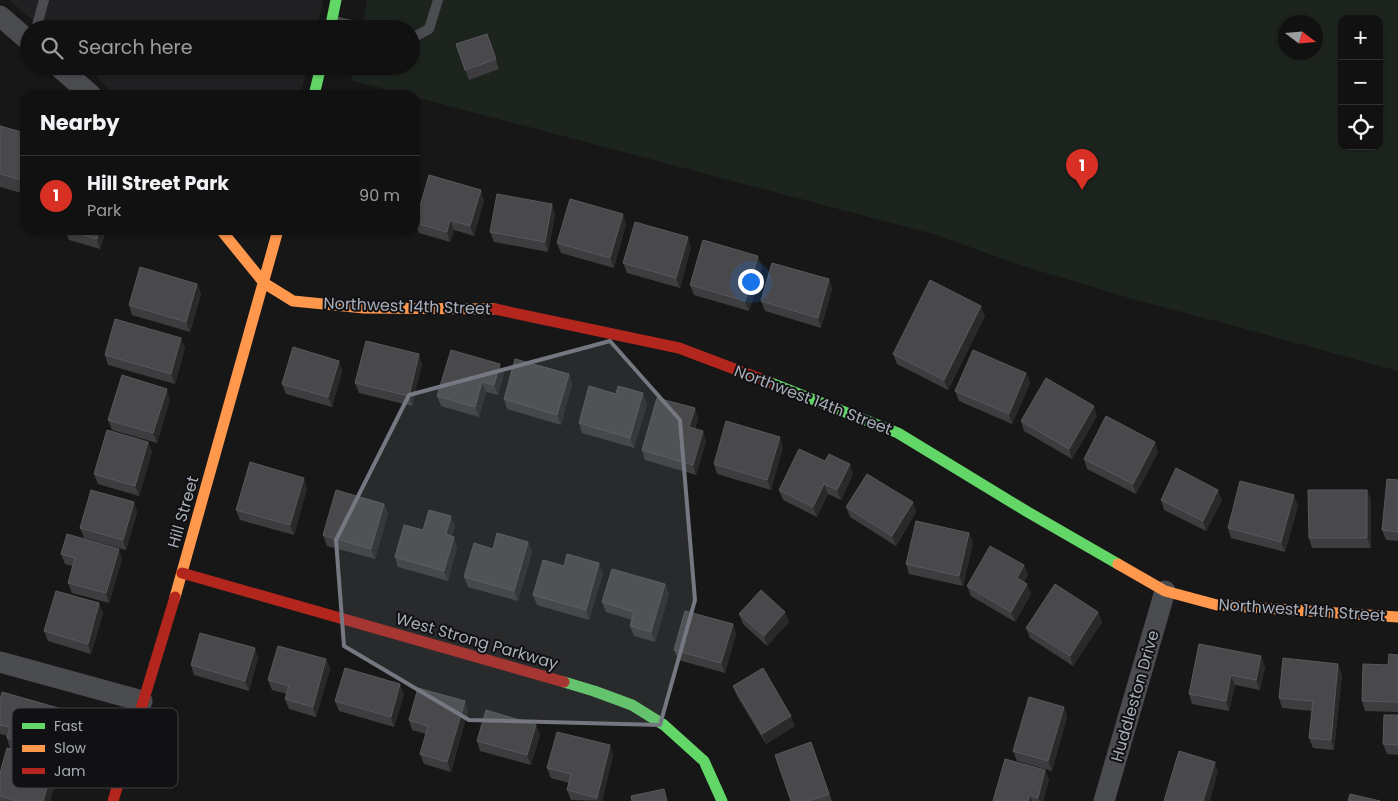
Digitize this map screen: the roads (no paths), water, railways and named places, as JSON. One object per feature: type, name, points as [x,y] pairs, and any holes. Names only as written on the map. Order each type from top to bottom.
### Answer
[{"type":"street","points":[[332,20],[336,0]]},
{"type":"street","points":[[0,16],[20,33]]},
{"type":"street","points":[[68,75],[85,90]]},
{"type":"street","points":[[315,90],[319,75]]},
{"type":"street","name":"Northwest 14th Street","points":[[225,235],[264,283],[293,301],[364,308],[490,308],[679,348],[801,394],[898,433],[1026,511],[1165,591],[1217,605],[1398,617]]},
{"type":"street","name":"Hill Street","points":[[140,708],[182,573],[277,235]]},
{"type":"street","name":"West Strong Parkway","points":[[182,573],[594,691],[632,705],[664,725],[704,761],[722,801]]},
{"type":"street","name":"Huddleston Drive","points":[[1104,801],[1165,591]]},
{"type":"street","points":[[0,662],[142,701]]},
{"type":"street","name":"Hill Street","points":[[113,801],[117,788]]},
{"type":"lane","points":[[38,20],[44,0]]},
{"type":"lane","points":[[420,34],[429,29],[438,0]]},
{"type":"place","name":"Hill Street Park","points":[[1082,190]]}]
